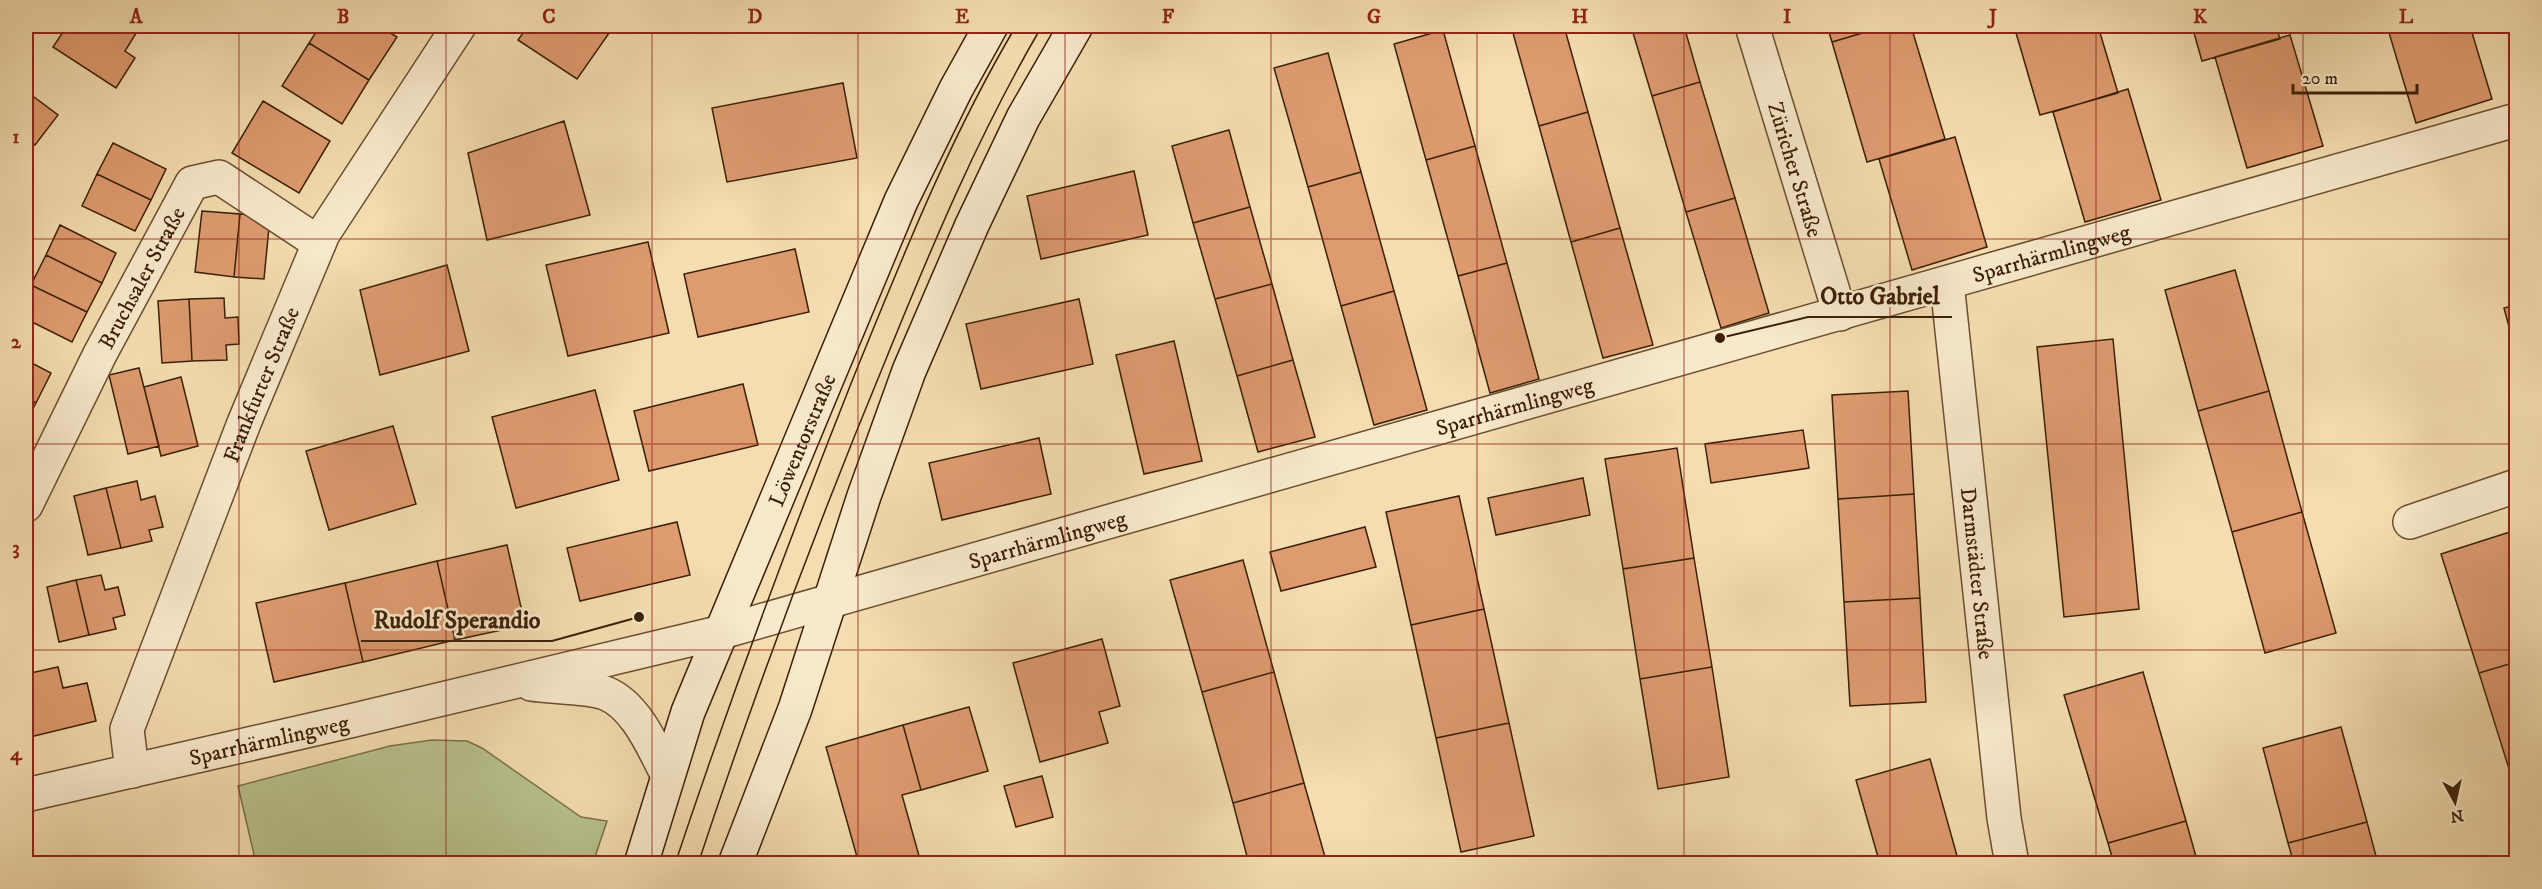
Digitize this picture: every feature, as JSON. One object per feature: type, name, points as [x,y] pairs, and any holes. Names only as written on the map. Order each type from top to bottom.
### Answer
[{"type":"street","name":"Frankfurter Straße","points":[[132,771],[127,729],[244,423],[319,243],[459,26]]},
{"type":"street","name":"Löwentorstraße","points":[[641,864],[688,712],[901,201],[956,88],[991,26]]},
{"type":"street","points":[[735,864],[795,709],[829,600],[914,360],[1023,117],[1076,26]]},
{"type":"street","name":"Züricher Straße","points":[[1752,26],[1840,314]]},
{"type":"street","name":"Sparrhärmlingweg","points":[[26,795],[722,632],[2517,120]]},
{"type":"street","name":"Bruchsaler Straße","points":[[26,505],[100,354],[192,183],[219,177],[319,243]]},
{"type":"street","name":"Darmstädter Straße","points":[[1947,284],[2004,818],[2012,864]]},
{"type":"street","points":[[2410,522],[2517,486]]},
{"type":"street","name":"Sparrhärmlingweg","points":[[511,682],[605,693],[623,706],[635,720],[667,774]]},
{"type":"green space","points":[[432,740],[467,741],[482,748],[581,817],[607,821],[593,863],[256,863],[238,786],[390,746]]},
{"type":"building","points":[[67,26],[131,26],[138,30],[125,51],[135,58],[116,88],[53,47]]},
{"type":"building","points":[[219,26],[237,26],[232,33]]},
{"type":"building","points":[[320,26],[379,26],[397,37],[369,80],[309,43]]},
{"type":"building","points":[[528,26],[614,26],[577,79],[518,40]]},
{"type":"building","points":[[1511,26],[1564,26],[1588,112],[1539,126]]},
{"type":"building","points":[[1631,26],[1684,26],[1700,82],[1652,96]]},
{"type":"building","points":[[1827,26],[1886,26],[1832,42]]},
{"type":"building","points":[[1886,26],[1911,26],[1945,139],[1867,162],[1832,42]]},
{"type":"building","points":[[2014,26],[2098,26],[2118,93],[2040,115]]},
{"type":"building","points":[[2192,26],[2276,26],[2280,39],[2202,61]]},
{"type":"building","points":[[2387,26],[2470,26],[2492,99],[2416,123]]},
{"type":"building","points":[[1443,30],[1475,146],[1426,160],[1394,44]]},
{"type":"building","points":[[2290,35],[2323,146],[2247,168],[2215,57]]},
{"type":"building","points":[[309,43],[369,80],[342,124],[282,86]]},
{"type":"building","points":[[1328,53],[1361,172],[1308,187],[1274,68]]},
{"type":"building","points":[[1700,82],[1735,198],[1686,212],[1652,96]]},
{"type":"building","points":[[843,83],[857,158],[727,182],[712,108]]},
{"type":"building","points":[[2128,89],[2161,200],[2085,222],[2053,112]]},
{"type":"building","points":[[26,91],[58,115],[35,145],[26,138]]},
{"type":"building","points":[[263,101],[330,141],[299,193],[232,153]]},
{"type":"building","points":[[1588,112],[1620,228],[1571,242],[1539,126]]},
{"type":"building","points":[[564,121],[590,215],[487,240],[468,153]]},
{"type":"building","points":[[1229,130],[1250,207],[1193,223],[1172,146]]},
{"type":"building","points":[[1955,137],[1987,247],[1912,270],[1879,159]]},
{"type":"building","points":[[113,143],[166,169],[151,200],[97,174]]},
{"type":"building","points":[[1475,146],[1507,263],[1458,276],[1426,160]]},
{"type":"building","points":[[1134,171],[1148,235],[1041,259],[1027,196]]},
{"type":"building","points":[[1361,172],[1394,291],[1341,306],[1308,187]]},
{"type":"building","points":[[97,174],[151,200],[135,231],[82,206]]},
{"type":"building","points":[[1735,198],[1769,313],[1721,328],[1686,212]]},
{"type":"building","points":[[1250,207],[1272,284],[1215,299],[1193,223]]},
{"type":"building","points":[[202,211],[240,214],[234,277],[195,272]]},
{"type":"building","points":[[240,214],[270,217],[264,279],[234,277]]},
{"type":"building","points":[[60,225],[116,253],[102,283],[46,255]]},
{"type":"building","points":[[1620,228],[1653,345],[1603,358],[1571,242]]},
{"type":"building","points":[[648,242],[669,333],[568,356],[546,265]]},
{"type":"building","points":[[795,249],[809,312],[698,337],[684,274]]},
{"type":"building","points":[[46,255],[102,283],[87,312],[31,285]]},
{"type":"building","points":[[1507,263],[1539,379],[1490,393],[1458,276]]},
{"type":"building","points":[[447,265],[469,351],[380,375],[360,290]]},
{"type":"building","points":[[2235,270],[2269,391],[2198,411],[2165,290]]},
{"type":"building","points":[[1272,284],[1293,360],[1237,376],[1215,299]]},
{"type":"building","points":[[31,285],[87,312],[72,342],[26,319],[26,296]]},
{"type":"building","points":[[1394,291],[1427,410],[1374,425],[1341,306]]},
{"type":"building","points":[[224,298],[225,318],[238,317],[239,344],[226,345],[227,360],[192,361],[189,299]]},
{"type":"building","points":[[189,299],[192,361],[162,363],[158,301]]},
{"type":"building","points":[[1079,299],[1093,364],[981,389],[966,324]]},
{"type":"building","points":[[2516,305],[2516,353],[2504,308]]},
{"type":"building","points":[[2113,339],[2139,609],[2064,617],[2037,347]]},
{"type":"building","points":[[1174,341],[1202,461],[1144,474],[1116,355]]},
{"type":"building","points":[[26,360],[51,373],[36,403],[26,397]]},
{"type":"building","points":[[1293,360],[1315,437],[1258,452],[1237,376]]},
{"type":"building","points":[[2516,361],[2516,383],[2511,363]]},
{"type":"building","points":[[139,368],[159,446],[128,454],[109,375]]},
{"type":"building","points":[[181,377],[198,446],[161,456],[144,387]]},
{"type":"building","points":[[743,384],[758,445],[649,471],[634,411]]},
{"type":"building","points":[[595,390],[619,480],[516,508],[492,417]]},
{"type":"building","points":[[1908,391],[1914,494],[1838,499],[1832,395]]},
{"type":"building","points":[[2269,391],[2302,512],[2232,532],[2198,411]]},
{"type":"building","points":[[26,397],[36,403],[26,421]]},
{"type":"building","points":[[393,426],[416,504],[329,530],[306,451]]},
{"type":"building","points":[[1803,430],[1809,468],[1711,483],[1705,444]]},
{"type":"building","points":[[1039,438],[1051,494],[942,520],[929,463]]},
{"type":"building","points":[[1677,448],[1694,558],[1623,569],[1605,459]]},
{"type":"building","points":[[1583,478],[1590,515],[1496,535],[1488,498]]},
{"type":"building","points":[[137,481],[141,500],[155,496],[163,527],[149,530],[152,541],[121,548],[106,488]]},
{"type":"building","points":[[106,488],[121,548],[88,555],[74,496]]},
{"type":"building","points":[[1914,494],[1920,598],[1844,602],[1838,499]]},
{"type":"building","points":[[1459,496],[1484,609],[1411,625],[1386,512]]},
{"type":"building","points":[[2302,512],[2336,633],[2265,653],[2232,532]]},
{"type":"building","points":[[677,522],[690,575],[580,601],[567,548]]},
{"type":"building","points":[[1365,527],[1376,567],[1281,591],[1270,552]]},
{"type":"building","points":[[2513,531],[2516,543],[2516,662],[2479,673],[2441,554]]},
{"type":"building","points":[[507,545],[525,625],[455,640],[437,561]]},
{"type":"building","points":[[1694,558],[1712,667],[1640,679],[1623,569]]},
{"type":"building","points":[[1243,560],[1274,672],[1202,692],[1170,580]]},
{"type":"building","points":[[437,561],[455,640],[363,662],[345,583]]},
{"type":"building","points":[[101,575],[105,590],[118,587],[125,615],[113,618],[116,629],[89,635],[76,580]]},
{"type":"building","points":[[76,580],[89,635],[59,642],[47,587]]},
{"type":"building","points":[[345,583],[363,662],[274,682],[256,603]]},
{"type":"building","points":[[1920,598],[1926,702],[1850,706],[1844,602]]},
{"type":"building","points":[[1484,609],[1509,723],[1436,738],[1411,625]]},
{"type":"building","points":[[1102,639],[1120,706],[1099,712],[1108,743],[1040,762],[1013,663]]},
{"type":"building","points":[[2516,662],[2516,791],[2479,673]]},
{"type":"building","points":[[58,667],[63,688],[87,683],[96,721],[26,738],[26,674]]},
{"type":"building","points":[[1712,667],[1729,777],[1658,789],[1640,679]]},
{"type":"building","points":[[1274,672],[1304,783],[1233,803],[1202,692]]},
{"type":"building","points":[[2143,672],[2186,821],[2108,843],[2064,695]]},
{"type":"building","points":[[969,707],[988,771],[921,790],[903,725]]},
{"type":"building","points":[[1509,723],[1534,836],[1461,852],[1436,738]]},
{"type":"building","points":[[903,725],[921,790],[902,795],[921,863],[859,864],[826,747]]},
{"type":"building","points":[[2341,727],[2367,822],[2288,843],[2263,748]]},
{"type":"building","points":[[1930,759],[1959,863],[1880,864],[1856,780]]},
{"type":"building","points":[[1042,776],[1053,817],[1016,827],[1004,786]]},
{"type":"building","points":[[1304,783],[1327,864],[1249,864],[1233,803]]},
{"type":"building","points":[[2186,821],[2198,864],[2114,864],[2108,843]]},
{"type":"building","points":[[2367,822],[2378,864],[2294,864],[2288,843]]},
{"type":"tram line","points":[[675,864],[761,618],[854,376],[909,242],[949,154],[1016,26]]},
{"type":"tram line","points":[[698,864],[786,612],[902,321],[977,149],[1042,26]]},
{"type":"place","name":"Otto Gabriel","points":[[1720,338]]},
{"type":"place","name":"Rudolf Sperandio","points":[[639,617]]}]
